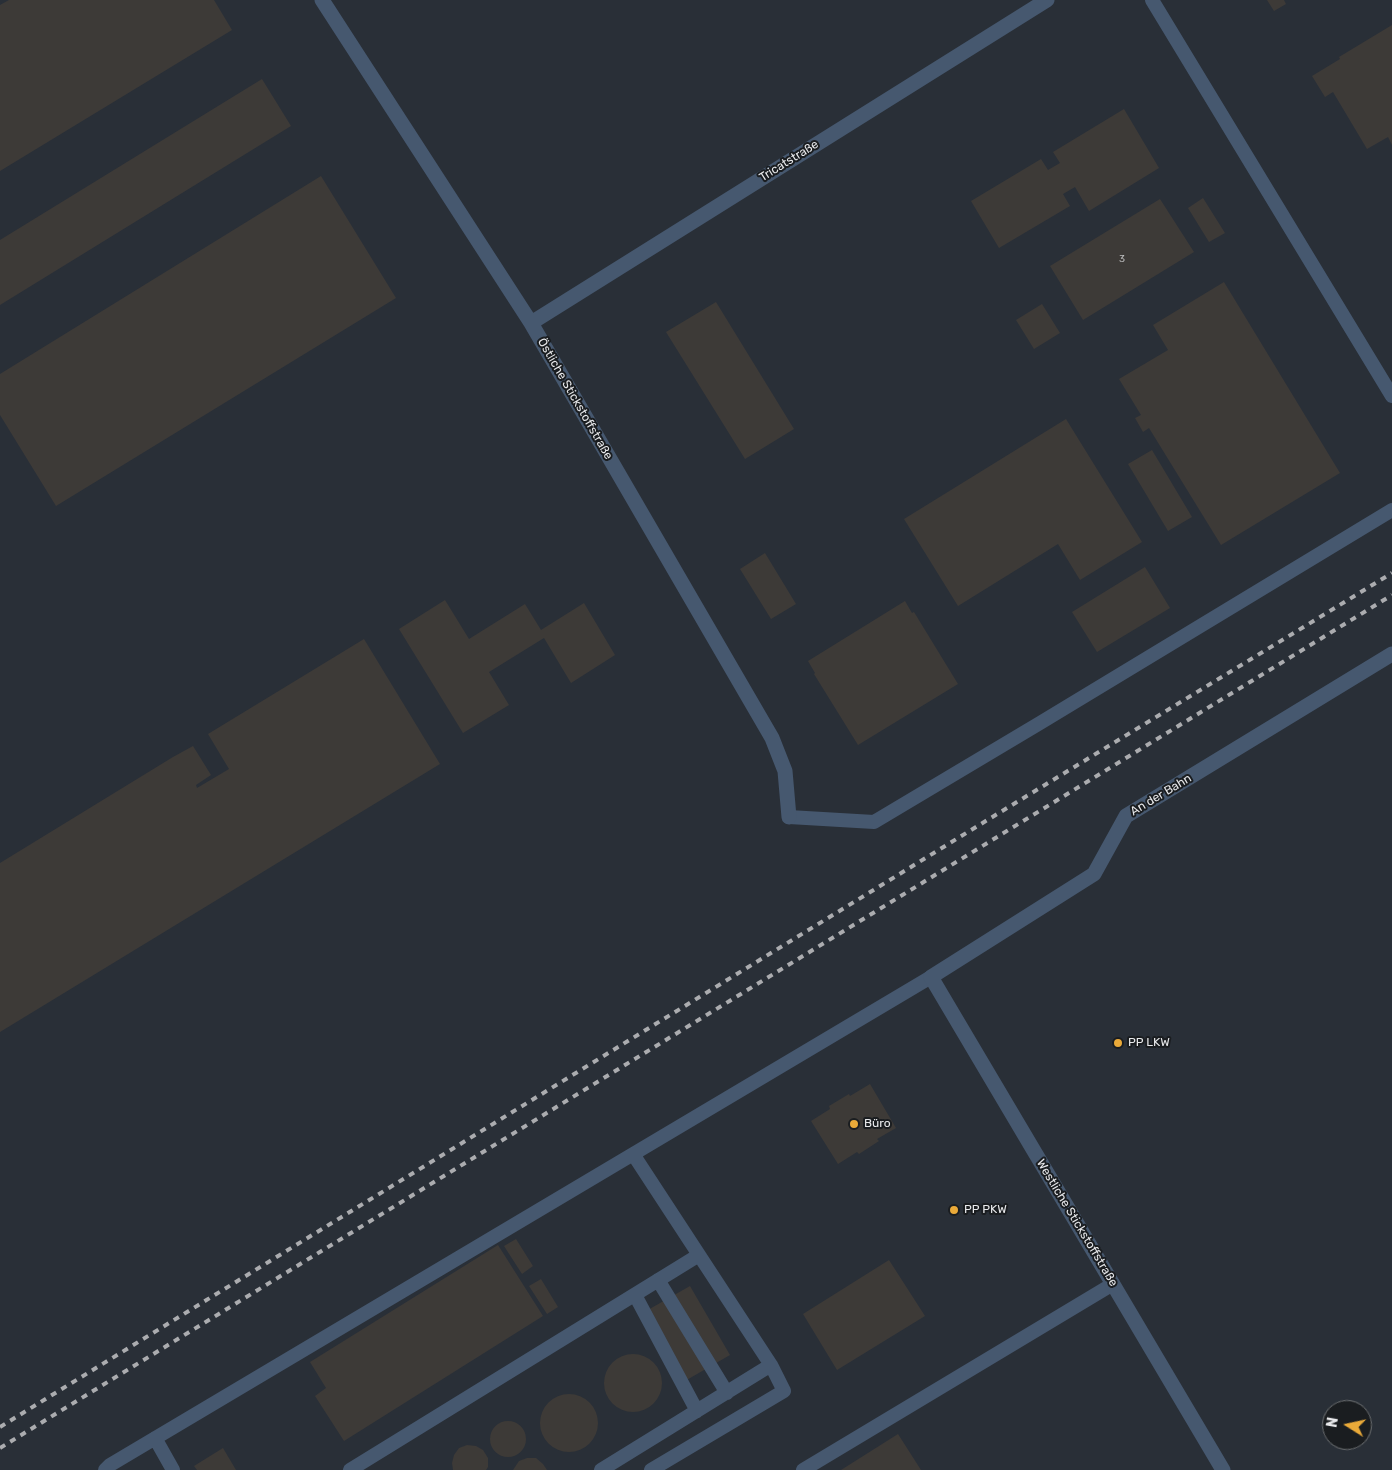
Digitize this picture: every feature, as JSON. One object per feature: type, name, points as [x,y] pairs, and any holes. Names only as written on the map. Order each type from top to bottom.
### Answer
[{"type":"street","name":"Östliche Stickstoffstraße","points":[[322,0],[531,323],[772,738],[785,771],[789,817]]},
{"type":"street","name":"Tricatstraße","points":[[531,323],[1047,0]]},
{"type":"street","name":"An der Bahn","points":[[931,977],[1094,874],[1126,816],[1392,654]]},
{"type":"street","name":"Westliche Stickstoffstraße","points":[[931,977],[1223,1470]]},
{"type":"lane","points":[[1152,0],[1392,396]]},
{"type":"lane","points":[[789,817],[874,822],[1392,510]]},
{"type":"lane","points":[[105,1470],[110,1465],[155,1438],[931,977]]},
{"type":"lane","points":[[633,1154],[771,1365],[784,1391],[651,1470]]},
{"type":"lane","points":[[350,1470],[699,1255]]},
{"type":"lane","points":[[658,1280],[726,1393]]},
{"type":"lane","points":[[803,1470],[1113,1284]]},
{"type":"lane","points":[[634,1295],[697,1411]]},
{"type":"lane","points":[[601,1470],[771,1365]]},
{"type":"lane","points":[[155,1438],[173,1470]]},
{"type":"shaded area","points":[[0,0],[1392,0],[1392,1470],[0,1470]]},
{"type":"building","points":[[9,0],[214,0],[232,30],[0,171],[0,5]]},
{"type":"building","points":[[1267,0],[1284,0],[1286,4],[1274,11]]},
{"type":"building","points":[[1392,25],[1392,145],[1388,137],[1367,149],[1333,92],[1325,97],[1312,76],[1340,59],[1339,57]]},
{"type":"building","points":[[262,79],[291,126],[0,305],[0,240]]},
{"type":"building","points":[[1124,109],[1159,168],[1089,211],[1075,187],[1063,194],[1070,206],[999,248],[971,201],[1041,159],[1048,170],[1060,163],[1053,152]]},
{"type":"building","points":[[321,176],[396,298],[56,506],[0,415],[0,374]]},
{"type":"building","points":[[1203,198],[1225,233],[1209,242],[1188,208]]},
{"type":"building","points":[[1160,199],[1194,252],[1083,320],[1050,266]]},
{"type":"building","points":[[1224,282],[1340,473],[1221,545],[1149,428],[1143,432],[1135,418],[1141,415],[1119,379],[1168,350],[1153,325]]},
{"type":"building","points":[[716,302],[794,429],[745,459],[666,332]]},
{"type":"building","points":[[1042,304],[1060,333],[1034,349],[1016,320]]},
{"type":"building","points":[[1066,419],[1142,542],[1080,580],[1058,544],[958,606],[904,519]]},
{"type":"building","points":[[1152,450],[1192,517],[1168,531],[1128,464]]},
{"type":"building","points":[[765,553],[796,604],[771,619],[740,569]]},
{"type":"building","points":[[1145,567],[1170,608],[1097,652],[1072,612]]},
{"type":"building","points":[[445,600],[469,639],[525,604],[541,630],[584,603],[615,655],[571,683],[544,638],[489,672],[509,705],[463,733],[399,629]]},
{"type":"building","points":[[905,601],[912,613],[914,612],[958,684],[858,745],[808,661]]},
{"type":"building","points":[[364,639],[440,764],[0,1032],[0,863],[193,746],[211,775],[196,785],[197,788],[229,769],[208,734]]},
{"type":"building","name":"Büro","points":[[870,1084],[896,1128],[877,1139],[879,1141],[859,1154],[857,1152],[838,1164],[811,1121],[830,1109],[829,1106]]},
{"type":"building","points":[[516,1239],[533,1266],[522,1274],[504,1246]]},
{"type":"building","points":[[498,1245],[543,1316],[344,1441],[315,1396],[326,1388],[310,1362]]},
{"type":"building","points":[[889,1260],[925,1316],[837,1370],[803,1314]]},
{"type":"building","points":[[541,1279],[558,1307],[547,1314],[529,1286]]},
{"type":"building","points":[[690,1286],[730,1355],[678,1385],[639,1315]]},
{"type":"building","points":[[627,1354],[639,1354],[649,1358],[658,1367],[662,1389],[654,1404],[639,1412],[627,1412],[617,1408],[608,1399],[604,1389],[604,1377],[608,1367],[617,1358]]},
{"type":"building","points":[[563,1394],[575,1394],[590,1402],[598,1417],[598,1429],[590,1444],[575,1452],[563,1452],[548,1444],[540,1429],[540,1417],[548,1402]]},
{"type":"building","points":[[508,1421],[515,1422],[521,1426],[525,1432],[525,1446],[521,1452],[515,1456],[508,1457],[501,1456],[495,1452],[491,1446],[490,1439],[491,1432],[495,1426],[501,1422]]},
{"type":"building","points":[[898,1434],[921,1470],[841,1470]]},
{"type":"building","points":[[467,1445],[476,1446],[483,1450],[488,1458],[486,1470],[453,1470],[454,1455],[459,1448]]},
{"type":"building","points":[[223,1448],[236,1470],[197,1470],[194,1466]]},
{"type":"building","points":[[527,1458],[536,1458],[547,1470],[513,1470],[519,1461]]},
{"type":"railway","points":[[0,1427],[1392,573]]},
{"type":"railway","points":[[0,1448],[1392,595]]},
{"type":"place","name":"PP LKW","points":[[1118,1043]]},
{"type":"place","name":"Büro","points":[[854,1124]]},
{"type":"place","name":"PP PKW","points":[[954,1210]]}]
